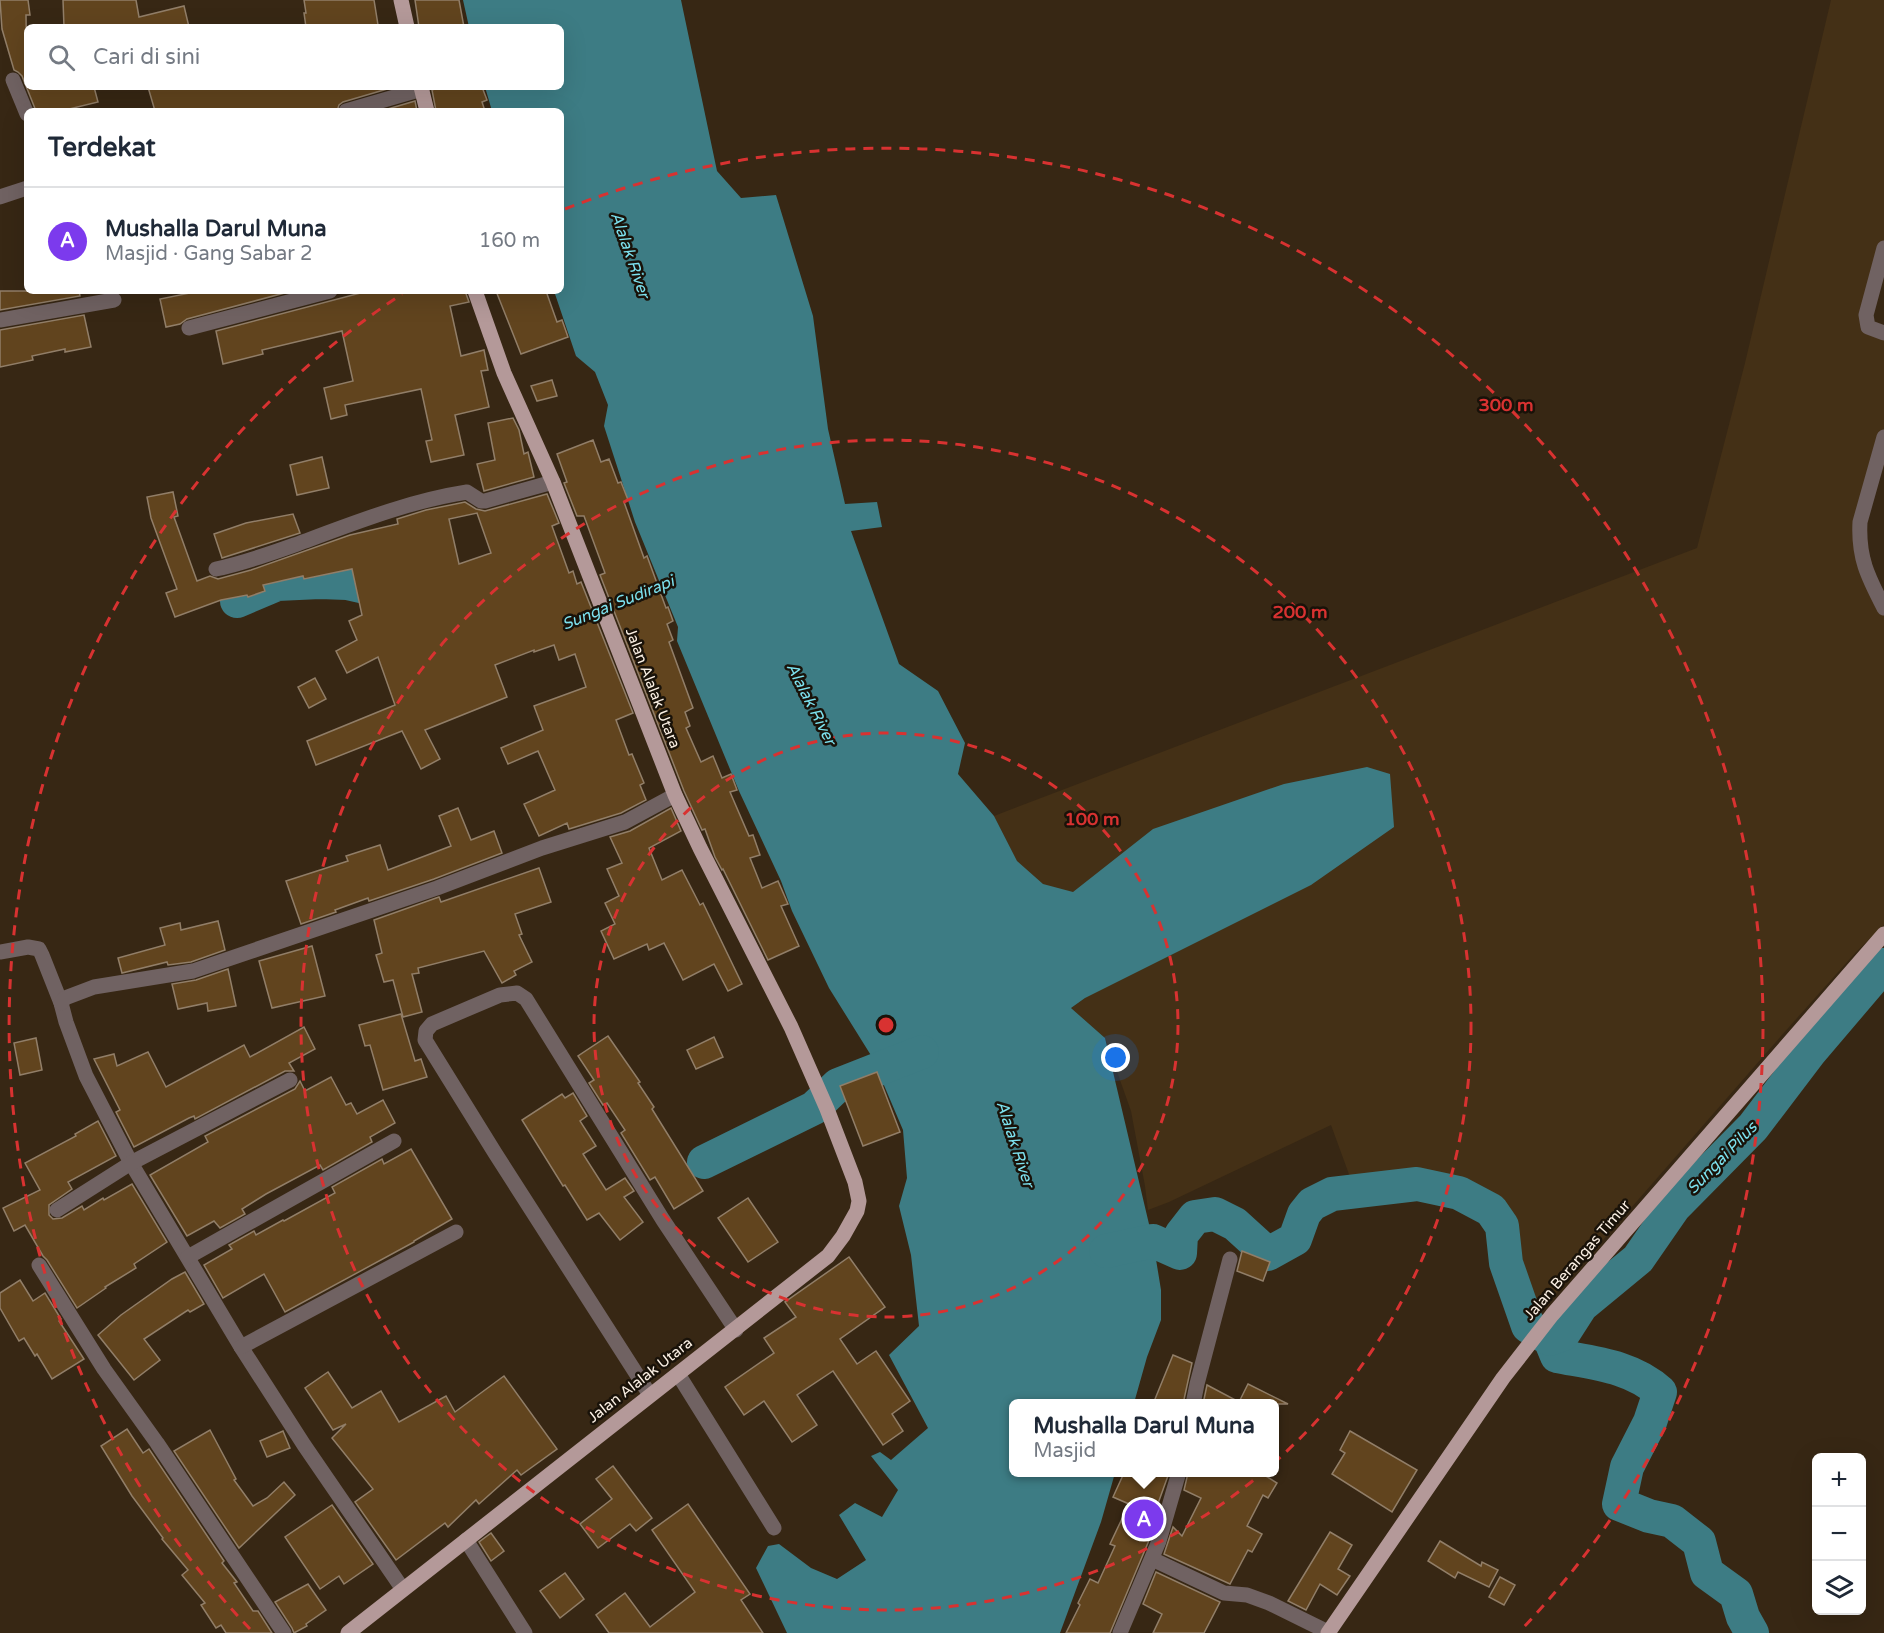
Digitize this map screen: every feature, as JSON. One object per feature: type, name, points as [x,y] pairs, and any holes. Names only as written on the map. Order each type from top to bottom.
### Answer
[{"type":"main road","points":[[401,0],[406,24]]},
{"type":"main road","points":[[422,90],[426,108]]},
{"type":"main road","name":"Jalan Alalak Utara","points":[[348,1633],[402,1588],[736,1330],[828,1256],[848,1230],[859,1201],[855,1182],[827,1109],[791,1027],[675,795],[553,482],[504,373],[476,294]]},
{"type":"main road","name":"Jalan Berangas Timur","points":[[1328,1633],[1503,1378],[1552,1315],[1884,934]]},
{"type":"street","points":[[13,80],[25,108]]},
{"type":"street","points":[[356,108],[414,90]]},
{"type":"street","points":[[0,197],[24,189]]},
{"type":"street","points":[[1884,248],[1866,315],[1868,327],[1884,333]]},
{"type":"street","points":[[189,328],[319,294]]},
{"type":"street","points":[[0,320],[114,300]]},
{"type":"street","points":[[1884,437],[1860,529],[1861,558],[1884,608]]},
{"type":"street","points":[[216,569],[240,564],[373,516],[446,495],[467,492],[485,501],[553,482]]},
{"type":"street","points":[[61,1003],[65,998],[94,987],[193,971],[437,888],[542,848],[625,822],[675,795]]},
{"type":"street","points":[[0,952],[28,947],[39,950],[61,1003],[86,1076],[131,1163],[241,1347],[304,1445],[402,1588]]},
{"type":"street","points":[[650,1395],[425,1040],[426,1031],[432,1023],[500,995],[517,993],[526,999],[657,1209],[736,1330]]},
{"type":"street","points":[[57,1210],[131,1163],[290,1080]]},
{"type":"street","points":[[188,1257],[394,1141]]},
{"type":"street","points":[[241,1347],[456,1232]]},
{"type":"street","points":[[1194,1399],[1230,1259]]},
{"type":"street","points":[[39,1265],[104,1369],[157,1443],[284,1633]]},
{"type":"street","points":[[678,1374],[774,1528]]},
{"type":"street","points":[[1120,1633],[1159,1541],[1178,1477]]},
{"type":"street","points":[[466,1539],[525,1633]]},
{"type":"street","points":[[1152,1559],[1224,1593],[1247,1595],[1269,1603],[1328,1633]]},
{"type":"shaded area","points":[[1831,0],[1884,0],[1884,242],[1860,329],[1884,337],[1884,441],[1861,525],[1884,606],[1884,925],[1856,952],[1781,1036],[1528,1326],[1509,1215],[1480,1188],[1422,1171],[1350,1177],[1331,1125],[1148,1210],[1131,1111],[1105,1038],[1071,1008],[1085,998],[994,816],[1697,548],[1745,363]]},
{"type":"water","name":"Alalak River","points":[[463,0],[681,0],[717,171],[741,198],[776,195],[813,316],[828,429],[845,504],[877,502],[882,527],[851,531],[899,664],[938,691],[965,743],[958,774],[994,816],[1017,861],[1043,884],[1073,892],[1153,829],[1284,784],[1367,767],[1390,774],[1394,827],[1311,885],[1085,998],[1071,1008],[1105,1038],[1153,1241],[1161,1290],[1161,1320],[1135,1399],[1009,1399],[1009,1477],[1114,1477],[1101,1522],[1060,1633],[787,1633],[756,1568],[768,1546],[779,1544],[811,1568],[837,1579],[866,1560],[839,1515],[855,1503],[882,1517],[898,1490],[871,1456],[880,1452],[891,1460],[928,1428],[889,1355],[919,1326],[911,1255],[899,1206],[907,1178],[903,1130],[872,1057],[829,988],[739,791],[677,641],[678,627],[635,522],[604,426],[608,405],[595,372],[576,356],[555,294],[564,294],[564,108],[491,108],[486,90],[564,90],[564,24],[468,24]]},
{"type":"building","points":[[0,0],[28,0],[30,15],[26,15],[26,24],[24,24],[24,81],[22,76],[14,70],[2,29]]},
{"type":"building","points":[[63,0],[136,0],[139,17],[184,6],[188,24],[64,24]]},
{"type":"building","points":[[304,0],[374,0],[378,24],[306,24],[304,13],[306,13]]},
{"type":"building","points":[[415,0],[459,0],[463,24],[419,24]]},
{"type":"building","points":[[28,90],[95,90],[98,102],[73,108],[35,108]]},
{"type":"building","points":[[149,90],[384,90],[343,102],[338,108],[154,108]]},
{"type":"building","points":[[432,90],[483,90],[487,100],[482,102],[484,108],[435,108]]},
{"type":"building","points":[[415,101],[416,108],[391,108]]},
{"type":"building","points":[[0,291],[24,291],[24,294],[80,294],[80,296],[0,310]]},
{"type":"building","points":[[185,294],[281,294],[187,319],[180,324],[166,327],[160,299]]},
{"type":"building","points":[[357,294],[466,294],[469,302],[450,306],[461,356],[484,350],[488,370],[481,371],[489,407],[455,415],[464,455],[431,462],[426,441],[432,440],[421,389],[345,405],[347,415],[331,419],[324,388],[353,381],[342,331],[262,350],[263,354],[223,364],[216,331]]},
{"type":"building","points":[[497,294],[547,294],[557,322],[562,320],[568,337],[521,354]]},
{"type":"building","points":[[84,315],[91,347],[65,352],[65,349],[32,356],[33,360],[0,367],[0,330]]},
{"type":"building","points":[[552,380],[557,396],[537,401],[531,386]]},
{"type":"building","points":[[513,418],[519,430],[524,454],[528,452],[534,477],[484,491],[477,464],[495,460],[488,423]]},
{"type":"building","points":[[593,440],[601,462],[609,459],[618,483],[621,482],[628,500],[624,502],[644,558],[647,556],[673,621],[667,624],[673,640],[669,642],[693,708],[685,712],[690,726],[686,728],[701,762],[713,756],[722,778],[731,774],[737,790],[730,792],[749,836],[753,835],[760,855],[750,858],[762,888],[778,881],[788,904],[781,906],[799,946],[768,960],[715,857],[705,829],[702,830],[684,791],[600,575],[605,573],[584,516],[577,516],[564,483],[567,482],[557,454]]},
{"type":"building","points":[[322,457],[329,488],[297,495],[290,465]]},
{"type":"building","points":[[173,492],[178,516],[174,517],[197,581],[210,576],[218,579],[251,570],[350,535],[398,524],[397,519],[426,510],[465,502],[476,509],[485,511],[547,494],[559,523],[552,526],[569,573],[573,571],[577,584],[581,582],[633,713],[616,720],[629,755],[632,754],[644,783],[640,785],[646,800],[621,813],[569,829],[567,823],[539,836],[524,804],[555,790],[538,751],[508,764],[501,748],[543,730],[534,706],[586,687],[575,654],[559,660],[554,645],[495,665],[507,697],[425,730],[440,759],[421,769],[402,731],[316,765],[307,741],[395,705],[378,657],[347,673],[336,651],[357,640],[349,621],[362,615],[352,569],[263,585],[265,591],[248,597],[247,595],[221,600],[175,617],[166,593],[177,589],[151,518],[147,497]],"holes":[[[477,513],[491,553],[459,564],[449,519]]]},
{"type":"building","points":[[293,514],[300,533],[222,558],[214,534],[246,523]]},
{"type":"building","points":[[315,678],[326,699],[309,708],[298,687]]},
{"type":"building","points":[[458,808],[471,840],[494,831],[502,853],[369,901],[368,898],[301,924],[286,881],[348,861],[346,856],[380,845],[388,870],[451,846],[439,816]]},
{"type":"building","points":[[671,808],[681,831],[649,848],[662,880],[682,870],[700,905],[703,903],[742,984],[728,991],[714,964],[683,980],[664,943],[649,950],[647,944],[614,959],[601,931],[615,924],[605,903],[619,896],[607,869],[622,863],[610,837],[630,831]]},
{"type":"building","points":[[539,868],[551,902],[515,914],[522,934],[519,935],[532,962],[514,971],[516,975],[502,983],[484,951],[418,968],[419,973],[412,974],[422,1012],[403,1017],[393,980],[384,982],[376,955],[382,953],[374,920],[439,897],[441,902]]},
{"type":"building","points":[[218,921],[225,950],[191,962],[168,965],[167,962],[122,973],[118,958],[165,945],[160,928],[180,923],[181,930]]},
{"type":"building","points":[[312,946],[325,996],[272,1008],[259,961]]},
{"type":"building","points":[[228,969],[236,1006],[208,1011],[207,1003],[178,1009],[172,984],[196,980]]},
{"type":"building","points":[[401,1014],[415,1061],[421,1059],[427,1077],[383,1090],[370,1045],[365,1046],[359,1025]]},
{"type":"building","points":[[304,1027],[315,1049],[289,1063],[294,1071],[285,1071],[195,1119],[194,1116],[189,1118],[134,1147],[116,1112],[120,1110],[94,1059],[114,1054],[117,1066],[148,1052],[166,1087],[244,1045],[250,1057]]},
{"type":"building","points":[[608,1036],[640,1082],[638,1083],[654,1107],[652,1109],[703,1191],[674,1209],[655,1177],[650,1180],[621,1133],[625,1130],[607,1103],[603,1105],[589,1083],[594,1080],[578,1056]]},
{"type":"building","points":[[714,1037],[723,1057],[696,1069],[687,1050]]},
{"type":"building","points":[[36,1038],[42,1070],[20,1075],[14,1043]]},
{"type":"building","points":[[877,1072],[900,1132],[863,1146],[840,1086]]},
{"type":"building","points":[[331,1077],[346,1105],[351,1103],[357,1114],[383,1100],[395,1123],[370,1137],[372,1142],[323,1170],[320,1165],[266,1194],[242,1209],[245,1214],[220,1228],[214,1221],[187,1236],[150,1175],[208,1142],[205,1136],[295,1089],[300,1081],[305,1091]]},
{"type":"building","points":[[573,1093],[587,1116],[580,1121],[596,1146],[583,1154],[606,1190],[625,1178],[634,1191],[624,1197],[643,1222],[620,1240],[599,1213],[587,1220],[522,1120],[562,1094],[565,1098]]},
{"type":"building","points":[[98,1121],[116,1156],[68,1182],[72,1189],[49,1205],[49,1215],[53,1219],[62,1218],[82,1206],[84,1210],[132,1184],[167,1242],[134,1264],[136,1268],[77,1308],[25,1225],[14,1231],[3,1208],[40,1190],[25,1163],[76,1136],[75,1134]]},
{"type":"building","points":[[411,1149],[452,1219],[285,1312],[264,1274],[223,1298],[204,1265],[232,1249],[229,1245],[254,1231],[256,1235],[335,1193],[332,1187],[382,1159],[384,1164]]},
{"type":"building","points":[[748,1198],[778,1242],[748,1262],[718,1218]]},
{"type":"building","points":[[1242,1251],[1270,1262],[1263,1281],[1237,1271]]},
{"type":"building","points":[[849,1257],[885,1307],[840,1339],[857,1364],[876,1351],[910,1401],[892,1414],[903,1431],[883,1445],[833,1371],[797,1395],[817,1425],[792,1442],[764,1401],[744,1415],[725,1387],[774,1353],[764,1338],[796,1317],[785,1302]]},
{"type":"building","points":[[185,1272],[204,1304],[190,1312],[188,1310],[144,1339],[160,1360],[134,1380],[98,1335],[121,1315]]},
{"type":"building","points":[[20,1280],[33,1301],[45,1293],[61,1319],[59,1321],[84,1359],[52,1379],[24,1338],[19,1341],[0,1308],[0,1293]]},
{"type":"building","points":[[1173,1355],[1192,1363],[1184,1399],[1155,1399]]},
{"type":"building","points":[[328,1372],[352,1408],[381,1391],[399,1422],[446,1396],[455,1412],[504,1376],[557,1449],[521,1475],[517,1470],[479,1504],[476,1500],[448,1527],[445,1523],[396,1560],[355,1502],[373,1489],[332,1438],[346,1424],[333,1430],[305,1388]]},
{"type":"building","points":[[1248,1384],[1278,1399],[1240,1399]]},
{"type":"building","points":[[1207,1385],[1233,1399],[1204,1399]]},
{"type":"building","points":[[127,1429],[143,1453],[149,1449],[224,1561],[222,1563],[237,1582],[234,1583],[253,1611],[258,1611],[272,1633],[226,1633],[221,1625],[216,1628],[201,1605],[205,1603],[182,1575],[188,1570],[162,1539],[101,1446]]},
{"type":"building","points":[[210,1430],[236,1479],[234,1480],[253,1506],[267,1498],[284,1482],[295,1495],[239,1548],[174,1451]]},
{"type":"building","points":[[283,1431],[290,1448],[267,1457],[260,1441]]},
{"type":"building","points":[[1350,1431],[1417,1470],[1392,1512],[1332,1474],[1345,1453],[1340,1450]]},
{"type":"building","points":[[613,1466],[652,1518],[636,1531],[630,1524],[598,1548],[580,1524],[612,1499],[596,1479]]},
{"type":"building","points":[[1122,1477],[1168,1477],[1156,1509],[1158,1511],[1150,1538],[1110,1633],[1066,1633],[1090,1579],[1098,1583],[1115,1546],[1110,1544],[1129,1504],[1113,1497]]},
{"type":"building","points":[[1187,1477],[1267,1477],[1277,1483],[1268,1498],[1263,1495],[1247,1526],[1262,1534],[1252,1552],[1248,1550],[1230,1584],[1164,1554],[1173,1527],[1182,1536],[1201,1498],[1184,1490]]},
{"type":"building","points":[[688,1504],[750,1594],[741,1600],[763,1633],[609,1633],[596,1615],[625,1593],[650,1627],[695,1592],[652,1530]]},
{"type":"building","points":[[332,1505],[373,1564],[344,1584],[339,1576],[320,1589],[285,1537]]},
{"type":"building","points":[[1330,1532],[1352,1545],[1338,1569],[1350,1576],[1337,1595],[1320,1584],[1306,1610],[1288,1601]]},
{"type":"building","points":[[491,1533],[504,1551],[491,1561],[479,1542]]},
{"type":"building","points":[[1440,1541],[1481,1566],[1482,1562],[1498,1570],[1489,1587],[1458,1572],[1455,1578],[1428,1561]]},
{"type":"building","points":[[1156,1572],[1220,1602],[1204,1633],[1153,1633],[1162,1614],[1143,1604]]},
{"type":"building","points":[[565,1573],[584,1599],[560,1618],[540,1591]]},
{"type":"building","points":[[1500,1577],[1515,1585],[1504,1605],[1489,1597]]},
{"type":"building","points":[[308,1584],[326,1610],[306,1624],[307,1626],[294,1633],[275,1602]]},
{"type":"waterway","name":"Sungai Sudirapi","points":[[237,601],[277,584],[347,583],[369,588],[393,578],[398,582]]},
{"type":"waterway","name":"Sungai Pilus","points":[[1550,1339],[1563,1334],[1581,1306],[1638,1259],[1674,1207],[1753,1127],[1810,1052],[1884,965]]},
{"type":"waterway","points":[[704,1162],[814,1108],[838,1085],[922,1052]]},
{"type":"waterway","name":"Sungai Pilus","points":[[1106,1251],[1153,1241],[1180,1253],[1181,1235],[1195,1217],[1215,1214],[1235,1224],[1268,1254],[1295,1239],[1304,1214],[1312,1204],[1332,1194],[1417,1184],[1459,1193],[1491,1210],[1502,1226],[1506,1263],[1528,1326],[1550,1339],[1557,1356],[1625,1371],[1649,1383],[1660,1392],[1650,1422],[1627,1467],[1619,1504],[1649,1516],[1672,1521],[1699,1542],[1707,1573],[1736,1594],[1743,1617],[1752,1633]]},
{"type":"place","name":"Mushalla Darul Muna","points":[[1144,1519]]}]
